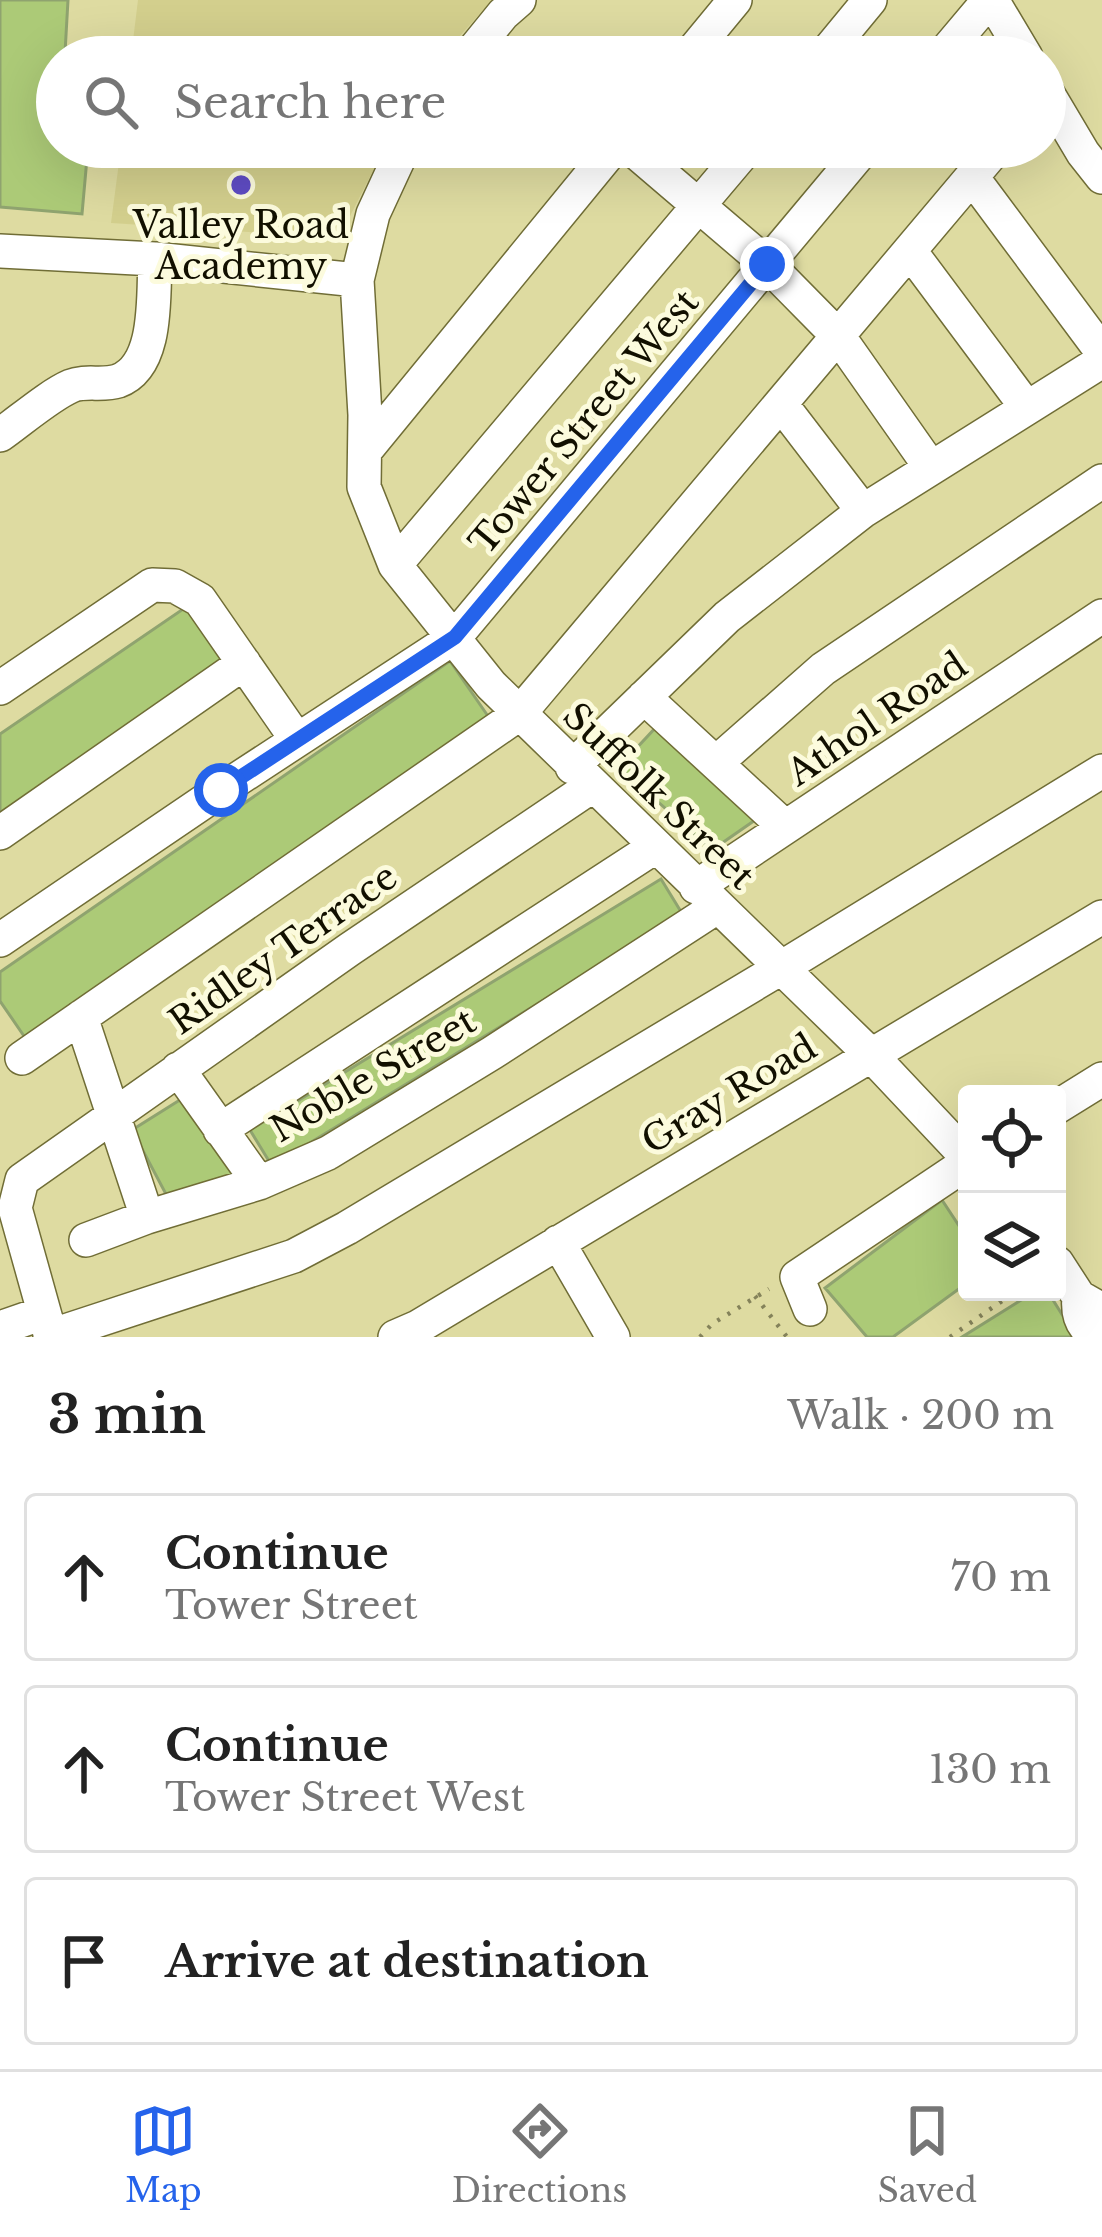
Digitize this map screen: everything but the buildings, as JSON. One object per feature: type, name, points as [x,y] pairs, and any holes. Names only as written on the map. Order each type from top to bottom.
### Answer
[{"type":"street","points":[[485,36],[519,0]]},
{"type":"street","points":[[705,36],[735,0]]},
{"type":"street","points":[[840,36],[870,0]]},
{"type":"street","points":[[959,36],[990,0],[1013,36]]},
{"type":"street","points":[[1066,125],[1102,177]]},
{"type":"street","name":"Suffolk Street","points":[[394,168],[373,214],[357,280],[364,487],[395,565],[491,685],[870,1054],[958,1150]]},
{"type":"street","points":[[364,451],[597,168]]},
{"type":"street","points":[[655,168],[767,264],[839,337],[931,468]]},
{"type":"street","points":[[395,565],[731,168]]},
{"type":"street","name":"Tower Street West","points":[[0,940],[455,637],[848,168]]},
{"type":"street","points":[[22,1058],[520,714],[980,168]]},
{"type":"street","points":[[972,177],[1102,357]]},
{"type":"street","points":[[0,250],[357,280]]},
{"type":"street","points":[[910,251],[1027,408]]},
{"type":"street","points":[[0,435],[74,384],[110,384],[129,376],[146,354],[155,260]]},
{"type":"street","name":"Ridley Terrace","points":[[48,1329],[16,1208],[22,1180],[582,776],[644,697],[727,617],[863,512],[1102,357]]},
{"type":"street","points":[[781,404],[863,512]]},
{"type":"street","points":[[716,764],[823,669],[1102,481]]},
{"type":"street","points":[[0,688],[152,585],[175,586],[200,600],[297,740]]},
{"type":"street","name":"Athol Road","points":[[678,934],[706,897],[785,827],[1102,616]]},
{"type":"street","points":[[0,832],[244,663]]},
{"type":"street","points":[[644,697],[785,827]]},
{"type":"street","points":[[0,1328],[48,1329],[294,1256],[781,968],[1102,771]]},
{"type":"street","points":[[220,1130],[656,847]]},
{"type":"street","name":"Gray Road","points":[[395,1337],[1102,916]]},
{"type":"street","name":"Noble Street","points":[[86,1240],[259,1183],[328,1153],[678,934]]},
{"type":"street","points":[[81,1017],[147,1217]]},
{"type":"street","points":[[178,1069],[259,1183]]},
{"type":"street","points":[[1066,1101],[1102,1079]]},
{"type":"street","points":[[810,1309],[796,1277],[958,1166]]},
{"type":"street","points":[[558,1242],[614,1337]]},
{"type":"street","points":[[1066,1275],[1091,1308],[1077,1312],[1088,1332],[1101,1336]]},
{"type":"path","points":[[700,1337],[755,1296],[796,1277]]},
{"type":"path","points":[[755,1296],[787,1337]]},
{"type":"path","points":[[950,1337],[1002,1301]]},
{"type":"shaded area","points":[[138,0],[492,0],[460,36],[134,36]]},
{"type":"shaded area","name":"Valley Road Academy","points":[[118,168],[374,168],[346,224],[312,236],[111,223]]},
{"type":"place","name":"Valley Road Academy","points":[[241,185]]},
{"type":"route","points":[[221,790],[455,637],[767,264]]}]
